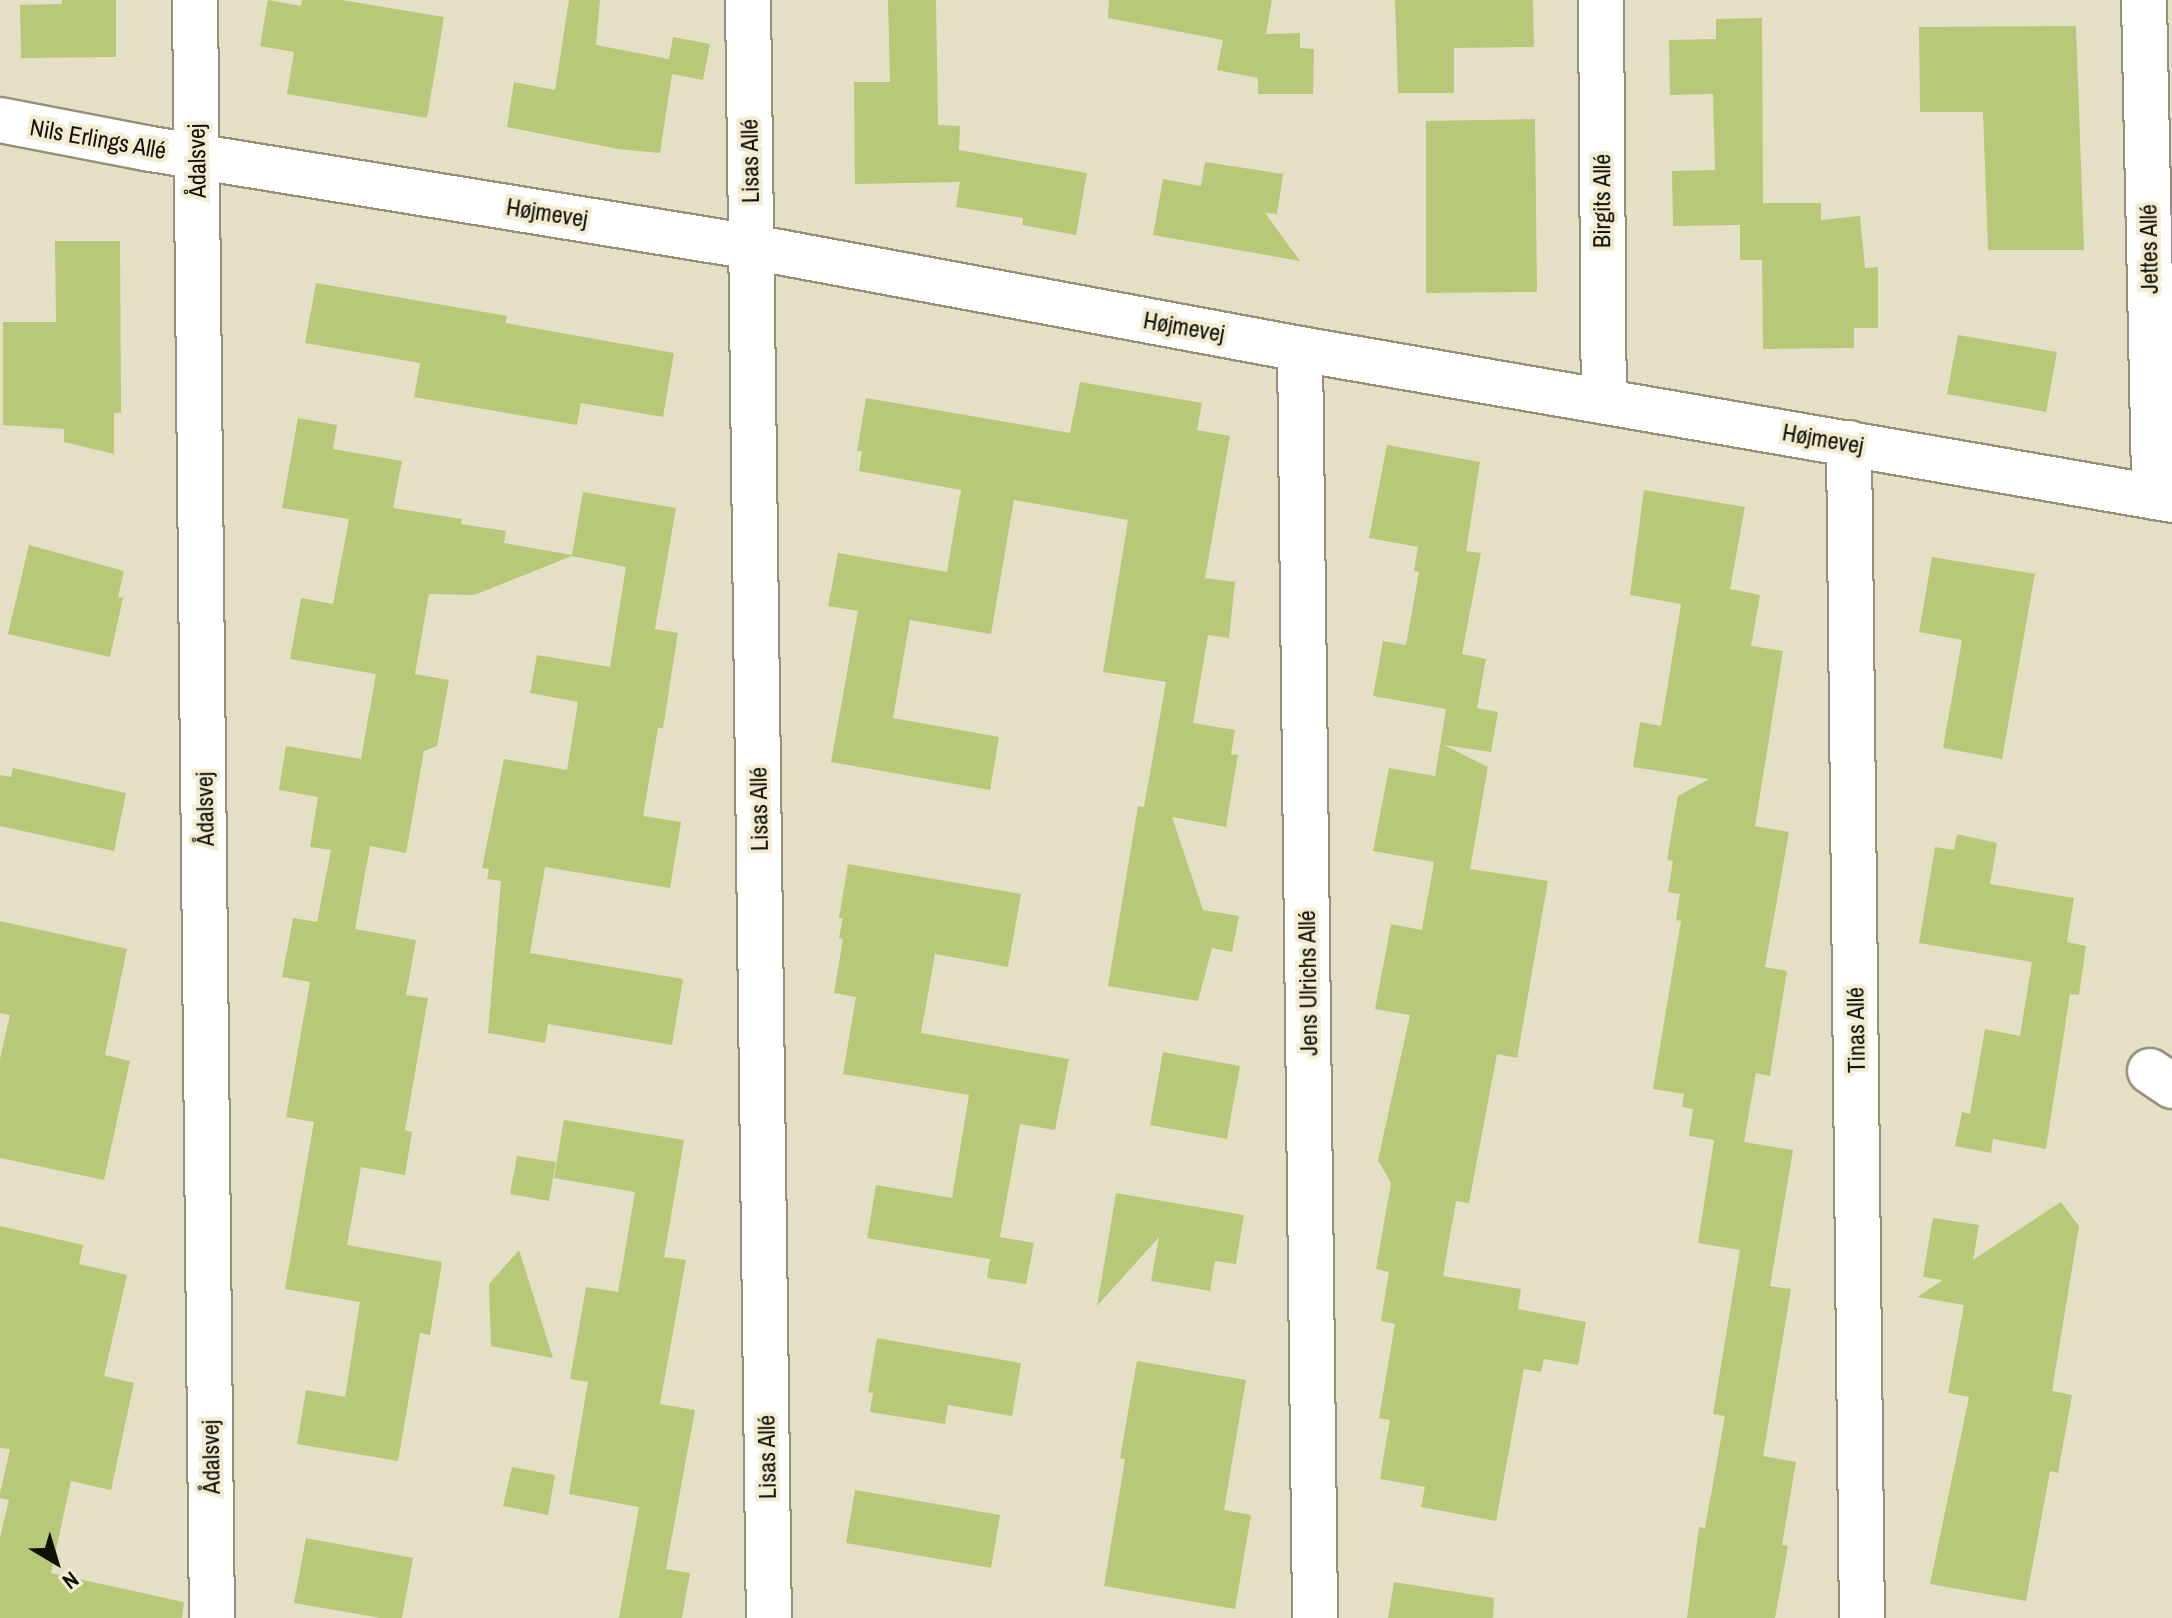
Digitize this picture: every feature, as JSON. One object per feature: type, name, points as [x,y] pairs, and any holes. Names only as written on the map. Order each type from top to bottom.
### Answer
[{"type":"street","name":"Ådalsvej","points":[[195,0],[212,1618]]},
{"type":"street","name":"Lisas Allé","points":[[748,0],[769,1618]]},
{"type":"street","name":"Birgits Allé","points":[[1601,0],[1604,401]]},
{"type":"street","name":"Jettes Allé","points":[[2144,0],[2163,499]]},
{"type":"street","name":"Nils Erlings Allé","points":[[0,120],[197,156]]},
{"type":"street","name":"Højmevej","points":[[197,156],[752,247],[1300,349],[2163,499]]},
{"type":"street","name":"Jens Ulrichs Allé","points":[[1300,349],[1315,1618]]},
{"type":"street","name":"Tinas Allé","points":[[1849,443],[1862,1618]]},
{"type":"building","points":[[62,0],[116,0],[116,57],[21,58],[20,5],[62,4]]},
{"type":"building","points":[[268,0],[301,6],[302,0],[342,0],[444,17],[427,118],[287,94],[294,52],[260,46]]},
{"type":"building","points":[[569,0],[600,0],[596,45],[669,59],[673,37],[710,44],[703,80],[672,74],[660,153],[618,149],[507,127],[514,82],[555,90]]},
{"type":"building","points":[[888,0],[936,0],[938,125],[960,126],[959,150],[1087,173],[1076,235],[1022,225],[1023,218],[956,207],[960,182],[855,184],[854,82],[890,82]]},
{"type":"building","points":[[1109,0],[1272,0],[1266,34],[1300,33],[1300,48],[1314,49],[1313,94],[1258,94],[1258,78],[1217,70],[1223,40],[1108,18]]},
{"type":"building","points":[[1395,0],[1533,0],[1534,47],[1454,48],[1454,93],[1398,93]]},
{"type":"building","points":[[1762,18],[1763,203],[1821,203],[1821,220],[1860,216],[1865,268],[1878,267],[1878,328],[1854,328],[1854,348],[1763,349],[1762,260],[1740,260],[1740,225],[1673,226],[1672,171],[1715,170],[1713,94],[1670,95],[1669,40],[1716,39],[1716,19]]},
{"type":"building","points":[[2076,26],[2084,250],[1988,250],[1983,112],[1920,112],[1919,27]]},
{"type":"building","points":[[1535,119],[1537,292],[1426,293],[1426,121]]},
{"type":"building","points":[[1205,162],[1283,174],[1277,214],[1265,213],[1300,261],[1153,235],[1163,179],[1201,186]]},
{"type":"building","points":[[55,241],[120,241],[121,413],[114,413],[114,454],[64,442],[64,429],[3,425],[3,322],[56,322]]},
{"type":"building","points":[[316,283],[507,316],[505,323],[674,353],[663,417],[581,403],[577,425],[414,397],[420,363],[305,343]]},
{"type":"building","points":[[1958,335],[2057,352],[2046,412],[1947,394]]},
{"type":"building","points":[[1080,382],[1202,403],[1197,430],[1230,436],[1205,578],[1235,582],[1229,638],[1208,635],[1193,723],[1235,730],[1231,754],[1238,755],[1226,827],[1172,817],[1203,910],[1239,916],[1232,952],[1212,948],[1198,1001],[1108,986],[1138,806],[1144,807],[1166,682],[1103,672],[1128,520],[1014,500],[991,634],[910,620],[893,718],[999,737],[990,790],[831,762],[858,611],[828,606],[838,553],[947,572],[961,490],[859,471],[862,451],[857,451],[866,398],[1070,433]]},
{"type":"building","points":[[298,418],[337,425],[333,449],[402,461],[393,508],[462,519],[461,524],[506,531],[504,543],[572,555],[583,492],[676,508],[655,629],[678,633],[663,728],[658,728],[643,816],[681,822],[670,888],[545,867],[530,953],[683,979],[672,1045],[548,1024],[545,1043],[488,1033],[501,881],[487,879],[489,869],[482,868],[504,759],[567,770],[578,702],[530,693],[537,655],[610,667],[626,567],[572,556],[474,595],[429,594],[415,674],[449,680],[437,746],[424,751],[406,853],[370,846],[355,929],[416,940],[406,995],[428,998],[405,1130],[412,1132],[405,1175],[361,1167],[347,1245],[442,1262],[430,1335],[420,1333],[398,1461],[297,1444],[306,1390],[345,1397],[360,1302],[285,1289],[314,1122],[286,1117],[310,982],[282,977],[293,918],[317,922],[331,850],[310,847],[318,797],[279,790],[286,746],[361,759],[376,674],[290,659],[301,598],[333,604],[349,519],[282,508]]},
{"type":"building","points":[[1387,445],[1480,462],[1466,551],[1481,553],[1462,654],[1486,659],[1477,708],[1498,712],[1491,752],[1444,745],[1488,767],[1470,869],[1548,881],[1517,1058],[1497,1054],[1469,1203],[1456,1201],[1443,1276],[1521,1289],[1518,1309],[1586,1322],[1578,1365],[1544,1359],[1541,1372],[1524,1369],[1496,1521],[1421,1507],[1425,1487],[1380,1479],[1390,1420],[1379,1418],[1395,1324],[1381,1321],[1389,1272],[1376,1269],[1391,1183],[1378,1160],[1410,1015],[1375,1009],[1391,924],[1422,930],[1434,862],[1373,851],[1389,768],[1435,776],[1446,709],[1373,696],[1383,641],[1406,645],[1419,572],[1414,571],[1418,547],[1369,538]]},
{"type":"building","points":[[1644,490],[1745,507],[1730,589],[1760,595],[1751,646],[1783,651],[1755,826],[1789,832],[1765,967],[1787,971],[1770,1076],[1756,1073],[1744,1142],[1793,1150],[1770,1286],[1791,1289],[1763,1456],[1796,1462],[1782,1545],[1788,1546],[1775,1618],[1687,1618],[1699,1527],[1705,1528],[1725,1416],[1713,1414],[1740,1250],[1698,1243],[1714,1140],[1689,1136],[1693,1109],[1682,1107],[1684,1094],[1653,1089],[1681,921],[1676,920],[1680,894],[1668,892],[1673,861],[1667,860],[1678,796],[1709,779],[1633,767],[1640,722],[1661,726],[1681,604],[1630,595]]},
{"type":"building","points":[[29,545],[124,571],[118,597],[123,598],[110,657],[8,634]]},
{"type":"building","points":[[1932,557],[2035,574],[2002,759],[1943,748],[1962,640],[1919,632]]},
{"type":"building","points":[[13,768],[126,793],[114,851],[0,826],[0,775],[11,777]]},
{"type":"building","points":[[1957,834],[1997,843],[1990,884],[2074,898],[2067,942],[2086,946],[2079,995],[2070,994],[2046,1149],[1993,1139],[1991,1153],[1955,1146],[1962,1112],[1970,1114],[1985,1029],[2020,1036],[2032,962],[1919,943],[1935,847],[1954,850]]},
{"type":"building","points":[[848,864],[1021,894],[1008,967],[935,954],[921,1033],[1069,1059],[1055,1130],[1020,1124],[1000,1237],[1034,1243],[1026,1284],[987,1278],[990,1259],[867,1238],[876,1185],[952,1198],[969,1095],[843,1074],[856,997],[834,993],[843,939],[839,938],[843,918],[839,918]]},
{"type":"building","points":[[0,921],[127,949],[105,1055],[130,1061],[104,1180],[0,1158],[0,1059],[10,1015],[0,1013]]},
{"type":"building","points":[[1163,1052],[1240,1066],[1227,1139],[1150,1125]]},
{"type":"building","points":[[564,1120],[684,1140],[664,1257],[686,1260],[660,1404],[695,1410],[666,1569],[690,1573],[682,1618],[619,1618],[639,1507],[569,1494],[588,1382],[570,1379],[586,1287],[618,1292],[635,1192],[554,1178]]},
{"type":"building","points":[[517,1156],[556,1162],[549,1201],[510,1194]]},
{"type":"building","points":[[1116,1193],[1244,1215],[1236,1264],[1215,1261],[1210,1291],[1151,1281],[1159,1237],[1097,1306]]},
{"type":"building","points":[[2061,1202],[2079,1226],[2052,1391],[2072,1395],[2058,1473],[2050,1471],[2026,1601],[1930,1584],[1969,1397],[1948,1393],[1964,1305],[1917,1297],[1943,1280],[1923,1277],[1933,1218],[1979,1225],[1973,1260]]},
{"type":"building","points":[[0,1226],[83,1245],[79,1264],[127,1275],[104,1376],[134,1383],[111,1490],[71,1481],[51,1573],[184,1602],[182,1618],[0,1618],[0,1538],[9,1500],[0,1498],[0,1493],[10,1449],[0,1448]]},
{"type":"building","points":[[519,1250],[553,1358],[491,1346],[489,1284]]},
{"type":"building","points":[[877,1338],[1021,1363],[1012,1416],[948,1405],[945,1424],[870,1412],[873,1393],[868,1392]]},
{"type":"building","points":[[1137,1361],[1246,1380],[1224,1510],[1251,1515],[1235,1609],[1104,1586],[1125,1459],[1120,1458]]},
{"type":"building","points":[[512,1467],[555,1475],[548,1515],[503,1506]]},
{"type":"building","points":[[855,1490],[1000,1515],[991,1568],[846,1543]]},
{"type":"building","points":[[306,1538],[413,1558],[402,1618],[381,1618],[294,1603]]},
{"type":"building","points":[[1394,1582],[1494,1598],[1493,1618],[1388,1618]]}]
